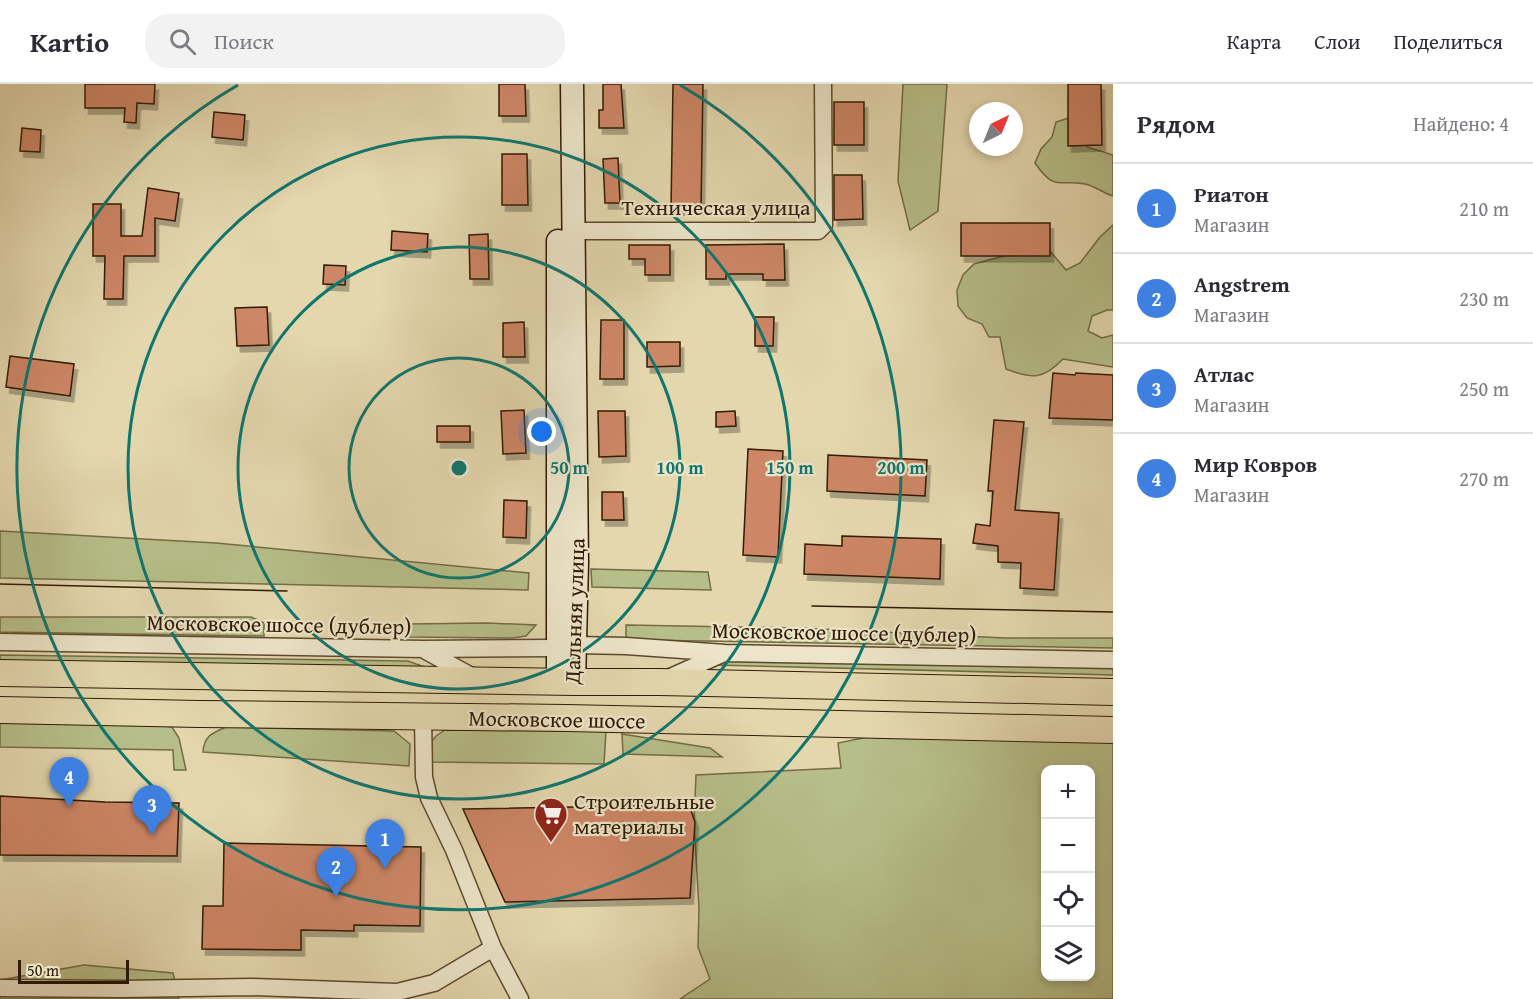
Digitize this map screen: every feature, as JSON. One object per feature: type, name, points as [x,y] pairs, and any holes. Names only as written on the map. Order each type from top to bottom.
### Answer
[{"type":"main road","name":"Дальняя улица","points":[[558,84],[566,718]]},
{"type":"main road","name":"Дальняя улица","points":[[566,647],[577,563],[572,84]]},
{"type":"main road","name":"Московское шоссе","points":[[0,673],[659,682],[1113,692]]},
{"type":"main road","name":"Московское шоссе","points":[[0,710],[566,718],[1113,730]]},
{"type":"street","name":"Техническая улица","points":[[573,231],[818,231],[824,225],[824,84]]},
{"type":"street","name":"Московское шоссе (дублер)","points":[[0,642],[424,650],[626,646],[725,653],[1113,660]]},
{"type":"street","points":[[424,650],[481,681]]},
{"type":"street","points":[[659,682],[725,653]]},
{"type":"street","points":[[423,717],[424,777],[429,798],[454,850],[493,948],[520,999]]},
{"type":"street","points":[[0,988],[252,987],[397,992],[434,983],[493,948]]},
{"type":"green space","points":[[903,84],[947,84],[938,211],[910,230],[898,181]]},
{"type":"green space","points":[[1072,117],[1087,147],[1113,155],[1113,196],[1085,184],[1052,181],[1035,163],[1041,149],[1052,137],[1056,122]]},
{"type":"green space","points":[[1113,225],[1113,310],[1092,316],[1088,331],[1102,338],[1113,335],[1113,367],[1063,359],[1049,371],[1037,376],[1023,375],[1006,369],[1000,337],[989,337],[982,324],[967,318],[958,306],[957,290],[963,275],[974,264],[1045,245],[1066,270],[1080,263],[1100,237]]},
{"type":"green space","points":[[0,531],[216,543],[529,573],[528,590],[0,578]]},
{"type":"green space","points":[[591,569],[708,572],[711,590],[592,587]]},
{"type":"green space","points":[[0,617],[251,617],[264,623],[264,636],[0,632]]},
{"type":"green space","points":[[409,624],[536,625],[526,636],[513,638],[408,637]]},
{"type":"green space","points":[[626,625],[799,628],[1005,638],[1113,638],[1113,648],[640,640],[626,638]]},
{"type":"green space","points":[[0,655],[408,661],[430,669],[0,662]]},
{"type":"green space","points":[[729,659],[1113,665],[1113,675],[713,665]]},
{"type":"green space","points":[[0,723],[172,727],[179,738],[186,770],[174,770],[173,750],[0,747]]},
{"type":"green space","points":[[226,727],[394,731],[410,744],[409,766],[203,752],[205,742],[210,736]]},
{"type":"green space","points":[[917,727],[1113,730],[1113,999],[680,999],[710,979],[698,947],[699,909],[694,822],[696,775],[841,768],[838,743]]},
{"type":"green space","points":[[445,730],[606,731],[604,764],[431,762],[428,746]]},
{"type":"green space","points":[[622,734],[710,748],[722,757],[623,754]]},
{"type":"green space","points":[[84,965],[173,973],[179,999],[0,999],[0,980]]},
{"type":"building","points":[[85,84],[155,84],[154,104],[137,103],[136,123],[124,122],[125,108],[85,108]]},
{"type":"building","points":[[499,84],[525,84],[526,116],[499,116]]},
{"type":"building","points":[[603,84],[621,84],[624,128],[599,128],[599,110],[603,110]]},
{"type":"building","points":[[673,84],[703,84],[701,209],[671,209]]},
{"type":"building","points":[[1068,84],[1101,84],[1102,145],[1068,146]]},
{"type":"building","points":[[834,102],[864,102],[864,145],[834,145]]},
{"type":"building","points":[[214,112],[245,115],[243,140],[212,137]]},
{"type":"building","points":[[22,128],[41,130],[40,152],[20,151]]},
{"type":"building","points":[[502,154],[527,154],[528,205],[502,205]]},
{"type":"building","points":[[618,158],[620,203],[605,203],[603,159]]},
{"type":"building","points":[[834,175],[862,175],[863,219],[834,220]]},
{"type":"building","points":[[148,188],[179,193],[175,221],[155,218],[155,256],[124,256],[123,299],[104,299],[105,256],[93,256],[93,204],[121,204],[121,236],[142,236]]},
{"type":"building","points":[[961,223],[1050,223],[1050,256],[961,256]]},
{"type":"building","points":[[392,231],[428,234],[427,252],[391,250]]},
{"type":"building","points":[[488,234],[489,279],[470,279],[469,235]]},
{"type":"building","points":[[784,244],[785,280],[763,280],[763,274],[726,274],[726,279],[706,279],[706,245]]},
{"type":"building","points":[[629,245],[670,245],[670,275],[645,275],[645,259],[629,259]]},
{"type":"building","points":[[324,265],[346,266],[345,285],[323,284]]},
{"type":"building","points":[[267,307],[269,345],[237,346],[235,308]]},
{"type":"building","points":[[755,317],[774,317],[773,346],[755,346]]},
{"type":"building","points":[[601,320],[624,320],[624,379],[600,379]]},
{"type":"building","points":[[524,322],[525,357],[503,357],[503,323]]},
{"type":"building","points":[[647,342],[680,342],[680,366],[647,367]]},
{"type":"building","points":[[10,356],[74,364],[70,396],[6,387]]},
{"type":"building","points":[[1053,373],[1113,375],[1113,420],[1049,418]]},
{"type":"building","points":[[524,410],[526,453],[503,454],[501,411]]},
{"type":"building","points":[[598,411],[625,411],[626,456],[599,457]]},
{"type":"building","points":[[735,411],[736,426],[716,427],[716,412]]},
{"type":"building","points":[[994,420],[1024,422],[1015,510],[1059,513],[1054,590],[1020,588],[1021,563],[998,562],[998,546],[973,543],[976,524],[990,526],[993,491],[988,491]]},
{"type":"building","points":[[437,426],[470,426],[470,442],[437,442]]},
{"type":"building","points":[[748,449],[783,451],[778,557],[743,555]]},
{"type":"building","points":[[828,455],[927,460],[925,496],[827,491]]},
{"type":"building","points":[[602,492],[623,492],[624,520],[602,520]]},
{"type":"building","points":[[504,500],[527,501],[526,538],[503,537]]},
{"type":"building","points":[[842,536],[941,539],[940,579],[804,574],[805,544],[842,546]]},
{"type":"building","points":[[0,796],[105,802],[179,803],[177,856],[0,855]]},
{"type":"building","points":[[689,805],[695,822],[690,898],[505,902],[463,809]]},
{"type":"building","points":[[224,843],[421,847],[420,926],[354,925],[354,931],[301,930],[301,950],[202,949],[203,906],[223,906]]},
{"type":"tram line","points":[[0,584],[287,591]]},
{"type":"tram line","points":[[812,606],[1113,612]]},
{"type":"place","name":"Мир Ковров","points":[[69,807]]},
{"type":"place","name":"Атлас","points":[[152,835]]},
{"type":"place","name":"Строительные материалы","points":[[551,843]]},
{"type":"place","name":"Риатон","points":[[385,869]]},
{"type":"place","name":"Angstrem","points":[[336,897]]}]
